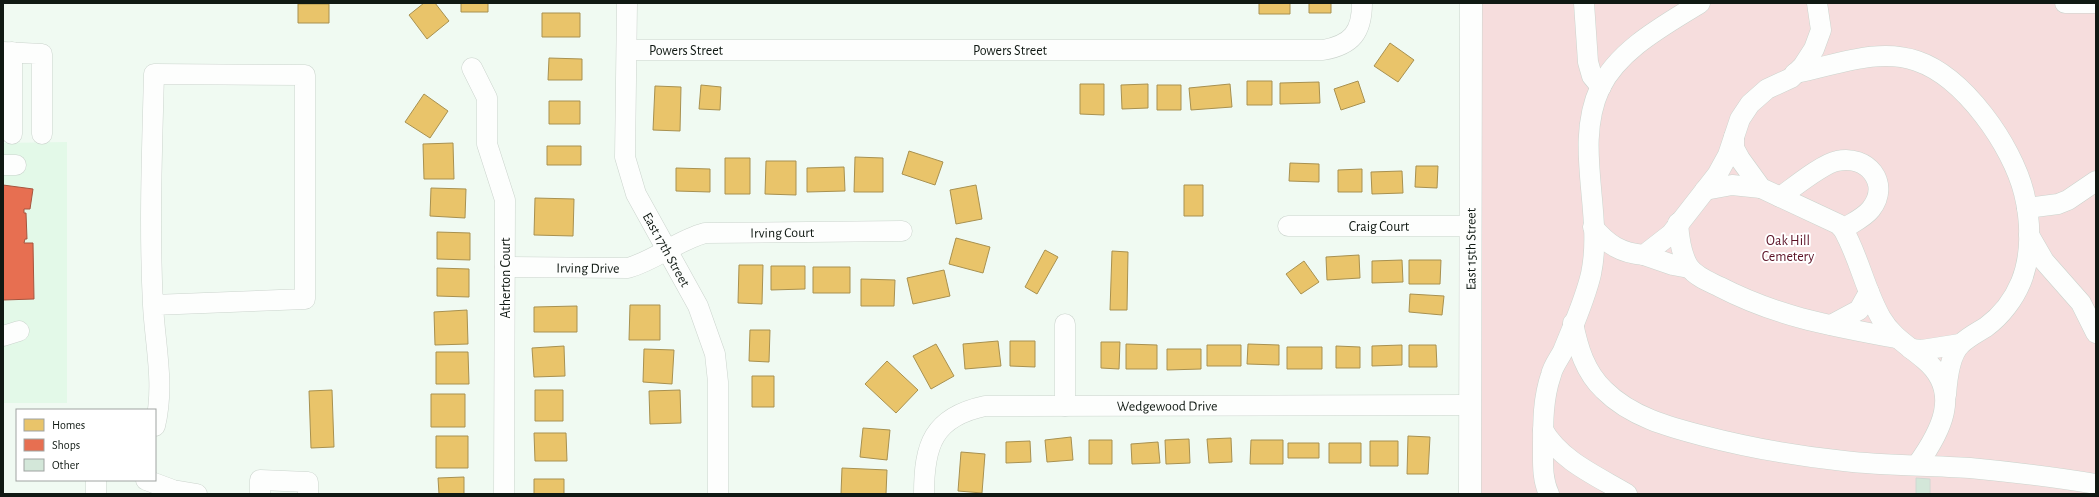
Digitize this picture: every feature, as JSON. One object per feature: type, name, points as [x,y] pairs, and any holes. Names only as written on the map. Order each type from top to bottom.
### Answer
[{"type":"main road","name":"East 15th Street","points":[[1470,494],[1471,3]]},
{"type":"street","name":"East 17th Street","points":[[627,3],[625,157],[636,194],[698,306],[715,354],[718,382],[718,494]]},
{"type":"street","name":"Powers Street","points":[[627,50],[1323,50],[1338,47],[1351,40],[1359,27],[1362,3]]},
{"type":"street","points":[[1584,3],[1588,62],[1592,76],[1601,87]]},
{"type":"street","points":[[1549,494],[1545,486],[1543,468],[1543,406],[1551,373],[1562,352],[1591,274],[1594,249],[1589,130],[1592,108],[1601,87],[1614,67],[1652,34],[1700,3]]},
{"type":"street","points":[[1817,3],[1823,42],[1828,51],[1845,60]]},
{"type":"street","points":[[2064,3],[2096,4]]},
{"type":"street","points":[[1591,274],[1612,258],[1636,255],[1671,234],[1678,223],[1717,175],[1728,155],[1740,119],[1750,104],[1767,89],[1791,78],[1803,66],[1814,49],[1821,30]]},
{"type":"street","points":[[12,134],[8,52],[42,54],[42,134]]},
{"type":"street","points":[[1593,227],[1603,240],[1614,248],[1652,260],[1689,268],[1700,277],[1747,300],[1794,317],[1928,350],[1960,344],[1988,325],[2008,305],[2021,282],[2028,252],[2029,235],[2024,192],[2010,158],[1995,131],[1974,104],[1953,82],[1935,69],[1916,60],[1893,57],[1845,60],[1817,69],[1795,73]]},
{"type":"street","name":"Atherton Court","points":[[472,68],[487,98],[487,144],[505,200],[504,494]]},
{"type":"street","points":[[153,305],[305,299],[305,75],[154,74],[151,193],[153,305],[160,369],[156,415]]},
{"type":"street","points":[[1734,137],[1734,148],[1760,188]]},
{"type":"street","points":[[1780,197],[1835,161],[1854,160],[1863,163],[1877,180],[1878,191],[1876,201],[1870,210],[1843,228]]},
{"type":"street","points":[[2027,208],[2058,204],[2068,200],[2096,181]]},
{"type":"street","points":[[1705,190],[1732,185],[1760,188],[1838,224],[1843,228],[1850,242],[1868,292],[1882,319],[1903,344],[1926,361],[1939,377],[1946,395]]},
{"type":"street","points":[[1678,223],[1679,239],[1689,268]]},
{"type":"street","name":"Craig Court","points":[[1288,226],[1470,226]]},
{"type":"street","name":"Irving Court","points":[[668,251],[694,236],[713,232],[902,231]]},
{"type":"street","points":[[2029,235],[2044,261],[2081,303],[2096,333]]},
{"type":"street","name":"Irving Drive","points":[[505,267],[628,268],[642,264],[668,251]]},
{"type":"street","points":[[1831,325],[1859,310],[1868,292]]},
{"type":"street","points":[[1573,323],[1578,349],[1590,373],[1604,390],[1622,405],[1647,418],[1678,430],[1792,454],[1845,462],[1970,468],[2046,476],[2096,484]]},
{"type":"street","points":[[1065,324],[1065,406]]},
{"type":"street","points":[[1917,465],[1935,441],[1944,416],[1948,374],[1960,344]]},
{"type":"street","name":"Wedgewood Drive","points":[[924,494],[926,455],[932,440],[940,429],[952,418],[968,409],[985,406],[1470,405]]},
{"type":"street","points":[[1543,430],[1549,441],[1559,452],[1627,494]]},
{"type":"street","points":[[260,494],[260,480],[308,482],[308,494]]},
{"type":"street","points":[[96,481],[96,494]]},
{"type":"street","points":[[137,494],[142,481]]},
{"type":"street","points":[[149,481],[172,490],[197,494]]},
{"type":"shaded area","points":[[67,142],[67,403],[3,403],[3,143]]},
{"type":"green space","name":"Oak Hill Cemetery","points":[[1480,3],[2096,3],[2096,494],[1479,494]]},
{"type":"building: Homes","points":[[424,3],[435,3],[449,21],[427,39],[409,15]]},
{"type":"building: Homes","points":[[461,3],[488,3],[488,12],[461,12]]},
{"type":"building: Homes","points":[[1259,3],[1290,3],[1290,14],[1259,14]]},
{"type":"building: Homes","points":[[1309,3],[1331,3],[1331,13],[1309,13]]},
{"type":"building: Homes","points":[[298,4],[329,4],[329,23],[298,23]]},
{"type":"building: Homes","points":[[542,13],[580,13],[580,37],[542,37]]},
{"type":"building: Homes","points":[[1390,43],[1414,60],[1398,82],[1374,66]]},
{"type":"building: Homes","points":[[549,58],[582,59],[582,80],[548,80]]},
{"type":"building: Homes","points":[[1247,81],[1272,81],[1272,105],[1247,105]]},
{"type":"building: Homes","points":[[1358,81],[1365,102],[1341,110],[1334,89]]},
{"type":"building: Homes","points":[[1319,82],[1320,103],[1280,104],[1280,83]]},
{"type":"building: Homes","points":[[1080,84],[1104,84],[1104,115],[1080,114]]},
{"type":"building: Homes","points":[[1148,84],[1148,108],[1122,109],[1121,85]]},
{"type":"building: Homes","points":[[1230,84],[1232,107],[1191,110],[1189,88]]},
{"type":"building: Homes","points":[[701,85],[721,87],[720,110],[699,109]]},
{"type":"building: Homes","points":[[1157,85],[1181,85],[1181,110],[1157,110]]},
{"type":"building: Homes","points":[[655,86],[681,87],[680,131],[653,130]]},
{"type":"building: Homes","points":[[424,94],[448,111],[430,138],[405,122]]},
{"type":"building: Homes","points":[[549,101],[580,101],[580,124],[549,124]]},
{"type":"building: Homes","points":[[453,143],[454,179],[424,179],[423,144]]},
{"type":"building: Homes","points":[[547,146],[581,146],[581,165],[547,165]]},
{"type":"building: Homes","points":[[909,151],[943,162],[935,185],[902,174]]},
{"type":"building: Homes","points":[[855,157],[883,158],[883,192],[854,192]]},
{"type":"building: Homes","points":[[725,158],[750,158],[750,194],[725,194]]},
{"type":"building: Homes","points":[[766,161],[796,161],[796,195],[765,194]]},
{"type":"building: Homes","points":[[1290,163],[1319,164],[1319,182],[1289,181]]},
{"type":"building: Homes","points":[[1416,166],[1438,166],[1437,188],[1415,187]]},
{"type":"building: Homes","points":[[844,167],[845,191],[807,192],[807,168]]},
{"type":"building: Homes","points":[[676,168],[710,169],[710,192],[676,191]]},
{"type":"building: Homes","points":[[1362,169],[1362,192],[1338,192],[1338,170]]},
{"type":"building: Homes","points":[[1402,171],[1403,193],[1372,194],[1371,172]]},
{"type":"building: Homes","points":[[976,185],[982,219],[956,224],[950,190]]},
{"type":"building: Homes","points":[[1184,185],[1203,185],[1203,216],[1184,216]]},
{"type":"building: Homes","points":[[431,188],[466,189],[465,218],[430,216]]},
{"type":"building: Homes","points":[[535,198],[574,199],[573,236],[534,235]]},
{"type":"building: Homes","points":[[437,232],[470,233],[470,260],[437,259]]},
{"type":"building: Homes","points":[[956,238],[990,247],[983,273],[949,264]]},
{"type":"building: Homes","points":[[1045,250],[1058,257],[1037,294],[1025,287]]},
{"type":"building: Homes","points":[[1112,251],[1128,252],[1127,310],[1110,310]]},
{"type":"building: Homes","points":[[1359,255],[1360,278],[1327,280],[1326,257]]},
{"type":"building: Homes","points":[[1402,260],[1403,282],[1372,283],[1372,261]]},
{"type":"building: Homes","points":[[1409,260],[1441,260],[1440,284],[1409,284]]},
{"type":"building: Homes","points":[[1304,261],[1319,282],[1301,294],[1286,274]]},
{"type":"building: Homes","points":[[739,265],[763,265],[762,304],[738,303]]},
{"type":"building: Homes","points":[[771,266],[805,266],[805,289],[771,290]]},
{"type":"building: Homes","points":[[813,267],[850,267],[850,293],[813,293]]},
{"type":"building: Homes","points":[[437,268],[469,269],[469,297],[437,296]]},
{"type":"building: Homes","points":[[944,270],[950,296],[913,304],[907,278]]},
{"type":"building: Homes","points":[[861,279],[895,280],[894,306],[861,306]]},
{"type":"building: Homes","points":[[1410,294],[1444,296],[1442,315],[1409,312]]},
{"type":"building: Homes","points":[[630,305],[660,305],[660,340],[629,340]]},
{"type":"building: Homes","points":[[577,306],[577,332],[534,332],[534,307]]},
{"type":"building: Homes","points":[[467,310],[468,344],[435,345],[434,312]]},
{"type":"building: Homes","points":[[750,330],[770,330],[769,362],[749,361]]},
{"type":"building: Homes","points":[[998,341],[1001,366],[965,369],[963,344]]},
{"type":"building: Homes","points":[[1010,341],[1035,341],[1035,367],[1010,366]]},
{"type":"building: Homes","points":[[1101,342],[1120,342],[1119,369],[1101,368]]},
{"type":"building: Homes","points":[[936,344],[954,376],[931,389],[913,356]]},
{"type":"building: Homes","points":[[1126,344],[1157,345],[1157,369],[1126,369]]},
{"type":"building: Homes","points":[[1248,344],[1279,345],[1279,365],[1247,364]]},
{"type":"building: Homes","points":[[1207,345],[1241,345],[1241,366],[1207,366]]},
{"type":"building: Homes","points":[[1402,345],[1402,365],[1372,366],[1372,346]]},
{"type":"building: Homes","points":[[1409,345],[1436,345],[1437,367],[1409,367]]},
{"type":"building: Homes","points":[[564,346],[565,376],[534,377],[532,348]]},
{"type":"building: Homes","points":[[1336,346],[1360,347],[1360,368],[1336,368]]},
{"type":"building: Homes","points":[[1287,347],[1322,347],[1322,369],[1287,369]]},
{"type":"building: Homes","points":[[644,349],[674,350],[672,384],[643,382]]},
{"type":"building: Homes","points":[[1167,349],[1201,349],[1201,369],[1167,370]]},
{"type":"building: Homes","points":[[436,352],[468,352],[469,384],[436,384]]},
{"type":"building: Homes","points":[[887,361],[918,390],[896,413],[865,384]]},
{"type":"building: Homes","points":[[752,376],[774,376],[774,407],[752,407]]},
{"type":"building: Homes","points":[[332,390],[334,447],[311,448],[309,391]]},
{"type":"building: Homes","points":[[535,390],[563,390],[563,421],[535,421]]},
{"type":"building: Homes","points":[[680,390],[681,423],[650,424],[649,391]]},
{"type":"building: Homes","points":[[431,394],[465,394],[465,427],[431,427]]},
{"type":"building: Homes","points":[[863,428],[890,430],[887,460],[860,457]]},
{"type":"building: Homes","points":[[534,433],[566,433],[567,461],[535,461]]},
{"type":"building: Homes","points":[[436,436],[468,436],[468,468],[436,468]]},
{"type":"building: Homes","points":[[1408,436],[1430,437],[1428,474],[1407,474]]},
{"type":"building: Homes","points":[[1071,437],[1073,460],[1047,462],[1045,440]]},
{"type":"building: Homes","points":[[1231,438],[1232,462],[1209,463],[1207,439]]},
{"type":"building: Homes","points":[[1189,439],[1190,463],[1166,464],[1165,440]]},
{"type":"building: Homes","points":[[1089,440],[1112,440],[1112,464],[1089,464]]},
{"type":"building: Homes","points":[[1251,440],[1283,440],[1283,464],[1250,464]]},
{"type":"building: Homes","points":[[1030,441],[1031,462],[1006,463],[1006,442]]},
{"type":"building: Homes","points":[[1370,441],[1398,441],[1398,466],[1370,466]]},
{"type":"building: Homes","points":[[1158,442],[1160,463],[1132,464],[1131,444]]},
{"type":"building: Homes","points":[[1288,443],[1319,443],[1319,458],[1288,458]]},
{"type":"building: Homes","points":[[1329,443],[1361,443],[1361,463],[1329,463]]},
{"type":"building: Homes","points":[[961,452],[985,454],[982,493],[958,491]]},
{"type":"building: Homes","points":[[842,468],[887,470],[886,494],[841,494]]},
{"type":"building: Homes","points":[[464,477],[464,494],[439,494],[438,478]]},
{"type":"building: Homes","points":[[534,479],[564,479],[564,494],[534,494]]},
{"type":"building: Shops","points":[[3,185],[33,189],[30,209],[24,209],[24,213],[26,213],[27,239],[25,239],[24,243],[33,243],[34,299],[3,300]]},
{"type":"building: Other","points":[[1916,478],[1930,479],[1930,494],[1916,494]]}]
